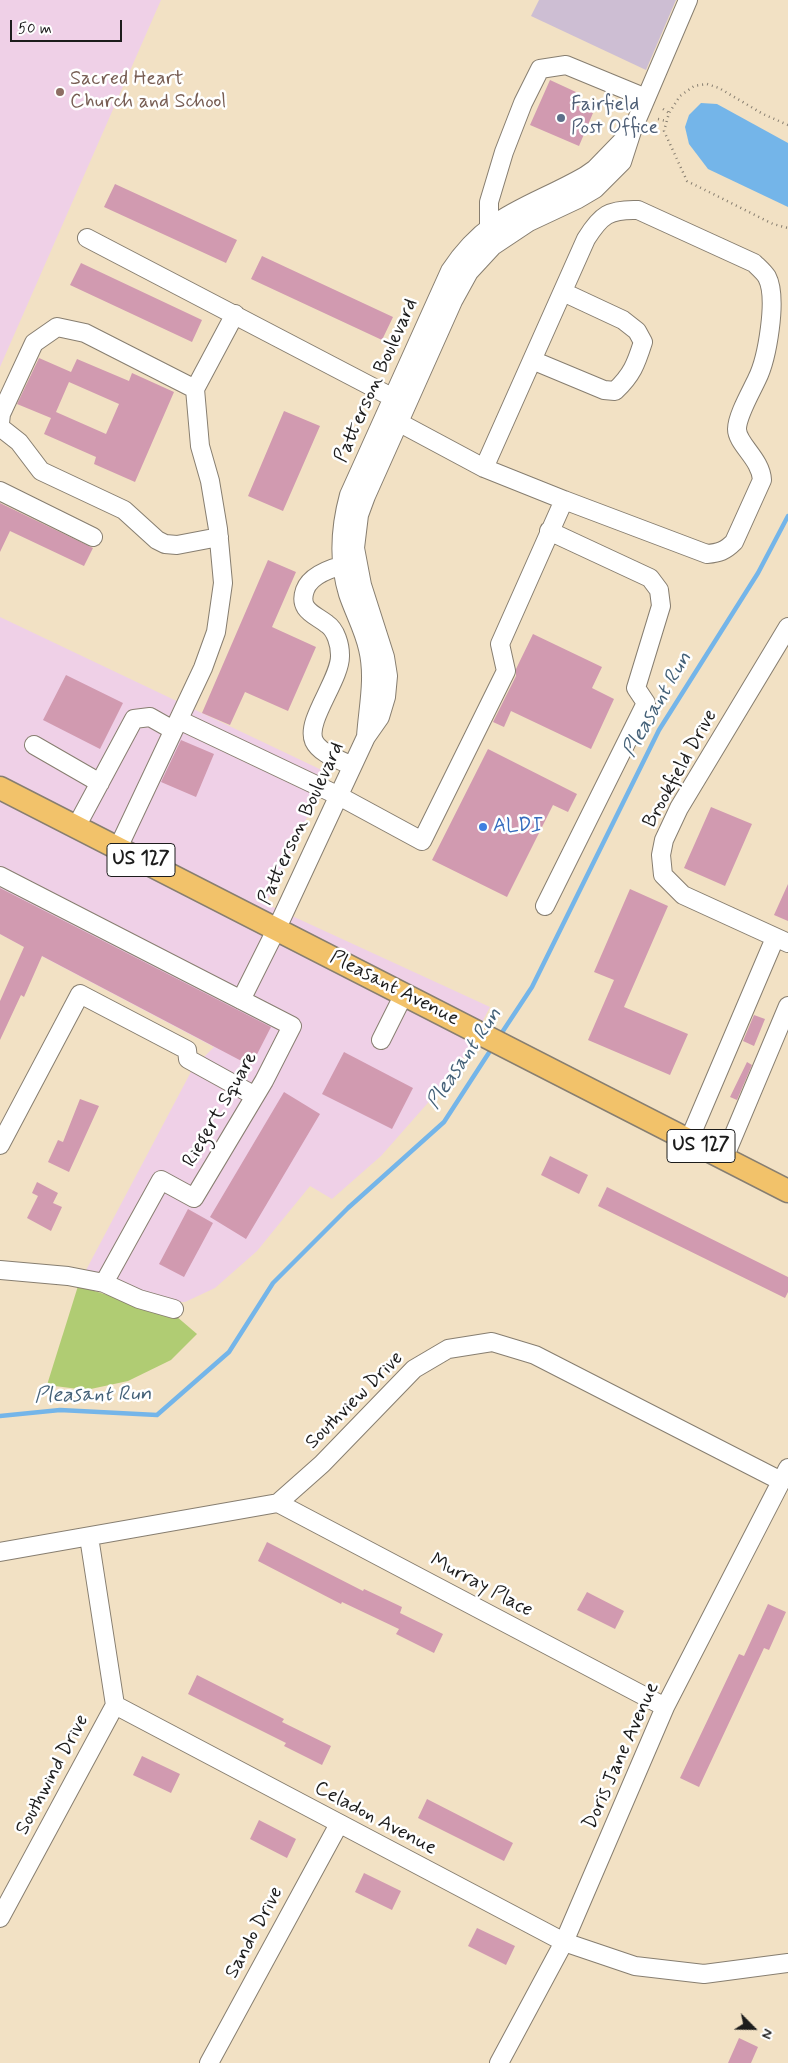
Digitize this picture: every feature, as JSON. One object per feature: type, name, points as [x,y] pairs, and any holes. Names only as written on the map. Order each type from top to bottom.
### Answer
[{"type":"main road","name":"Pleasant Avenue","points":[[0,788],[787,1189]]},
{"type":"street","name":"Patterson Boulevard","points":[[399,401],[469,272],[493,246],[529,222],[595,189],[622,162],[632,131],[688,0]]},
{"type":"street","points":[[489,226],[489,202],[504,152],[522,103],[540,69],[566,65],[646,98]]},
{"type":"street","name":"Patterson Boulevard","points":[[277,928],[366,737],[380,717],[386,697],[388,676],[385,657],[350,563],[359,515],[391,419],[450,271],[462,253],[489,226],[509,213],[585,176],[595,169],[632,131]]},
{"type":"street","points":[[391,419],[484,468],[708,554],[719,553],[728,549],[734,542],[762,480],[762,471],[756,459],[740,438],[737,430],[740,418],[765,360],[771,308],[767,278],[754,263],[659,218],[638,210],[620,210],[608,213],[597,223],[586,239],[484,468]]},
{"type":"street","points":[[87,238],[399,401]]},
{"type":"street","points":[[532,360],[604,390],[615,390],[628,379],[636,364],[643,342],[637,331],[623,320],[562,292]]},
{"type":"street","points":[[118,848],[203,668],[216,632],[223,584],[210,481],[200,446],[195,389],[235,314]]},
{"type":"street","points":[[0,422],[1,414],[34,342],[57,327],[85,333],[195,389]]},
{"type":"street","points":[[0,427],[18,442],[41,471],[124,510],[157,540],[165,544],[177,545],[218,537]]},
{"type":"street","points":[[0,490],[93,537]]},
{"type":"street","points":[[76,827],[134,719],[150,717],[176,725],[339,796],[422,842],[506,671],[500,644],[564,500]]},
{"type":"street","points":[[544,906],[646,703],[636,688],[661,606],[659,590],[650,578],[549,531]]},
{"type":"street","points":[[350,563],[324,572],[313,580],[306,588],[303,599],[309,613],[329,624],[334,632],[340,653],[340,666],[315,721],[314,740],[320,749],[352,766]]},
{"type":"street","name":"Brookfield Drive","points":[[689,1140],[782,940],[683,895],[663,876],[662,855],[664,840],[680,808],[788,627]]},
{"type":"street","points":[[34,746],[100,783]]},
{"type":"street","points":[[0,876],[241,1000],[277,928]]},
{"type":"street","points":[[0,1145],[80,994],[187,1050],[188,1059],[255,1096]]},
{"type":"street","points":[[381,1040],[404,994]]},
{"type":"street","name":"Riegert Square","points":[[104,1283],[161,1180],[194,1198],[255,1096],[292,1026],[241,1000]]},
{"type":"street","points":[[724,1158],[788,1006]]},
{"type":"street","points":[[0,1270],[68,1276],[104,1283],[139,1299],[174,1309]]},
{"type":"street","name":"Southview Drive","points":[[278,1503],[322,1464],[414,1369],[448,1349],[492,1342],[535,1355],[785,1475]]},
{"type":"street","name":"Doris Jane Avenue","points":[[498,2063],[564,1942],[665,1707],[785,1475]]},
{"type":"street","points":[[0,1552],[278,1503]]},
{"type":"street","name":"Murray Place","points":[[278,1503],[665,1707]]},
{"type":"street","points":[[89,1537],[115,1705]]},
{"type":"street","name":"Celadon Avenue","points":[[115,1705],[564,1942],[635,1966],[704,1974],[788,1963]]},
{"type":"street","name":"Southwind Drive","points":[[0,1918],[115,1705]]},
{"type":"street","name":"Sando Drive","points":[[209,2063],[339,1824]]},
{"type":"path","points":[[788,125],[763,114],[719,88],[707,84],[694,86],[673,104],[668,113],[664,131],[687,181],[773,224],[788,228]]},
{"type":"path","points":[[662,110],[668,113]]},
{"type":"path","points":[[658,119],[666,120]]},
{"type":"shaded area","name":"Sacred Heart Church and School","points":[[0,0],[161,0],[0,367]]},
{"type":"shaded area","points":[[539,0],[676,0],[646,70],[531,16]]},
{"type":"shaded area","points":[[0,617],[328,773],[266,904],[490,1007],[457,1070],[381,1156],[332,1199],[310,1186],[257,1251],[215,1288],[185,1302],[156,1302],[85,1272],[193,1068],[214,1047],[0,934]]},
{"type":"green space","points":[[78,1286],[176,1316],[197,1334],[171,1360],[128,1381],[86,1390],[47,1385]]},
{"type":"water","points":[[701,103],[717,104],[788,143],[788,207],[708,169],[689,144],[685,127],[689,115]]},
{"type":"building","points":[[550,80],[576,92],[571,103],[593,113],[579,146],[530,125]]},
{"type":"building","points":[[115,184],[237,240],[226,263],[104,207]]},
{"type":"building","points":[[262,256],[393,317],[382,340],[251,279]]},
{"type":"building","points":[[81,263],[202,320],[192,342],[70,285]]},
{"type":"building","points":[[39,358],[71,372],[77,359],[129,381],[132,373],[174,392],[135,482],[94,464],[96,457],[44,434],[51,418],[17,404]],"holes":[[[69,382],[119,404],[106,434],[56,412]]]},
{"type":"building","points":[[284,411],[320,426],[283,511],[248,496]]},
{"type":"building","points":[[0,503],[93,548],[84,566],[10,531],[0,552]]},
{"type":"building","points":[[268,560],[296,572],[272,627],[316,647],[288,711],[245,692],[230,725],[202,713]]},
{"type":"building","points":[[533,634],[602,667],[592,688],[614,699],[591,749],[511,711],[504,727],[493,722],[516,676],[516,669]]},
{"type":"building","points":[[66,675],[123,703],[100,749],[43,720]]},
{"type":"building","points":[[181,740],[214,754],[196,797],[161,782]]},
{"type":"building","points":[[488,749],[577,794],[568,812],[553,805],[507,897],[432,860]]},
{"type":"building","points":[[711,807],[752,824],[725,886],[684,868]]},
{"type":"building","points":[[788,884],[788,921],[774,915]]},
{"type":"building","points":[[0,888],[271,1027],[251,1066],[42,956],[24,997],[21,995],[0,1040],[0,1001],[24,947],[0,934]]},
{"type":"building","points":[[630,889],[668,906],[624,1007],[688,1034],[670,1075],[588,1040],[614,980],[594,972]]},
{"type":"building","points":[[754,1015],[765,1019],[754,1046],[743,1041]]},
{"type":"building","points":[[344,1052],[413,1088],[392,1129],[322,1094]]},
{"type":"building","points":[[747,1062],[752,1065],[737,1100],[730,1097]]},
{"type":"building","points":[[284,1092],[320,1114],[246,1239],[210,1217]]},
{"type":"building","points":[[80,1099],[99,1106],[69,1172],[48,1162],[58,1140],[63,1142]]},
{"type":"building","points":[[550,1156],[588,1175],[579,1194],[541,1175]]},
{"type":"building","points":[[37,1182],[58,1193],[53,1203],[62,1207],[51,1231],[27,1218],[38,1196],[32,1193]]},
{"type":"building","points":[[607,1187],[788,1277],[788,1292],[785,1298],[598,1206]]},
{"type":"building","points":[[188,1209],[213,1223],[184,1277],[159,1264]]},
{"type":"building","points":[[267,1542],[363,1591],[364,1589],[402,1607],[400,1613],[443,1634],[434,1653],[396,1634],[399,1629],[342,1602],[341,1604],[258,1561]]},
{"type":"building","points":[[587,1592],[624,1611],[615,1629],[577,1610]]},
{"type":"building","points":[[768,1604],[786,1612],[769,1650],[764,1648],[699,1787],[680,1778],[739,1654],[744,1656]]},
{"type":"building","points":[[197,1675],[284,1719],[282,1722],[331,1746],[322,1765],[284,1746],[286,1743],[188,1694]]},
{"type":"building","points":[[142,1756],[180,1774],[171,1793],[133,1775]]},
{"type":"building","points":[[427,1799],[513,1843],[504,1861],[418,1818]]},
{"type":"building","points":[[259,1820],[296,1839],[287,1858],[250,1839]]},
{"type":"building","points":[[364,1873],[401,1891],[392,1910],[355,1892]]},
{"type":"building","points":[[477,1928],[515,1946],[506,1965],[468,1946]]},
{"type":"building","points":[[739,2038],[758,2047],[751,2063],[728,2063]]},
{"type":"waterway","name":"Pleasant Run","points":[[499,1037],[532,987],[659,730],[758,573],[788,516]]},
{"type":"waterway","name":"Pleasant Run","points":[[0,1416],[60,1410],[157,1415],[229,1352],[273,1283],[348,1208],[444,1122],[492,1048]]},
{"type":"place","name":"Sacred Heart Church and School","points":[[60,92]]},
{"type":"place","name":"Fairfield Post Office","points":[[561,118]]},
{"type":"place","name":"ALDI","points":[[483,827]]}]
